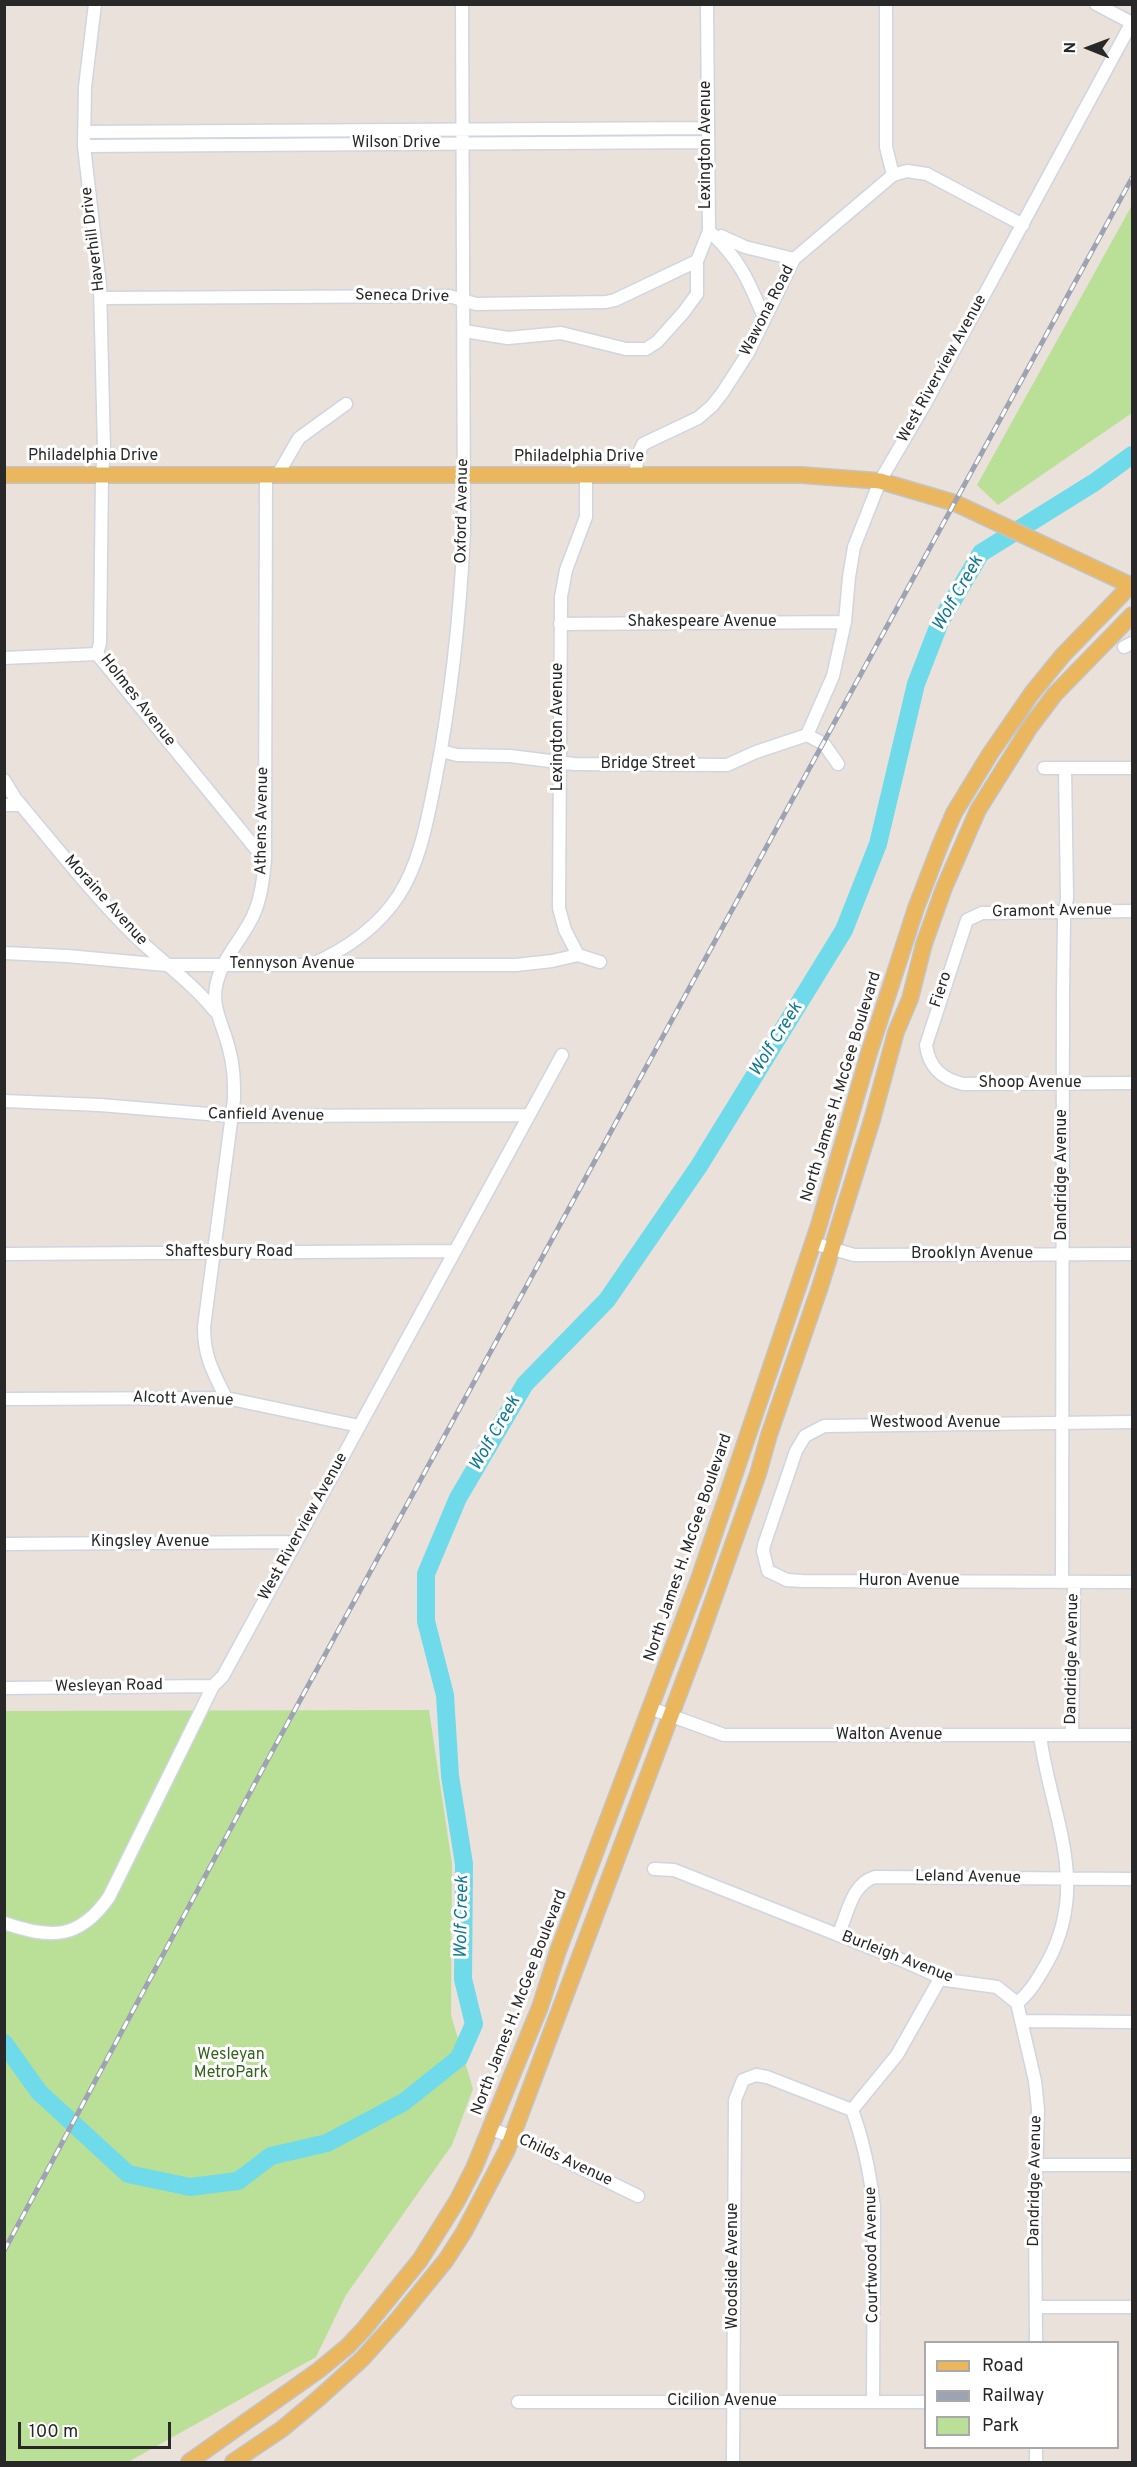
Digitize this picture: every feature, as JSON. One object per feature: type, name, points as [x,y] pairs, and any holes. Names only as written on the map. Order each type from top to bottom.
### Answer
[{"type":"main road","name":"Philadelphia Drive","points":[[4,475],[801,474],[880,481],[955,503],[1132,585]]},
{"type":"main road","name":"North James H. McGee Boulevard","points":[[189,2463],[319,2370],[364,2329],[420,2260],[470,2176],[540,2007],[558,1951],[699,1579],[813,1243],[916,908],[954,813],[999,739],[1032,693],[1070,648],[1132,585]]},
{"type":"main road","points":[[233,2463],[282,2429],[362,2359],[446,2260],[478,2208],[512,2136],[670,1716],[758,1474],[769,1435],[809,1322],[872,1120],[896,1032],[910,999],[929,928],[944,888],[978,810],[1024,735],[1055,694],[1132,615]]},
{"type":"street","name":"Haverhill Drive","points":[[95,4],[85,87],[84,146],[100,298],[104,449],[102,475]]},
{"type":"street","name":"Oxford Avenue","points":[[310,965],[336,954],[379,919],[399,895],[419,852],[441,752],[460,606],[464,476],[462,4]]},
{"type":"street","name":"Lexington Avenue","points":[[707,4],[709,231],[745,247],[794,259]]},
{"type":"street","points":[[886,4],[886,147],[893,175],[907,171],[927,174],[1023,225]]},
{"type":"street","points":[[1096,4],[1132,22]]},
{"type":"street","name":"West Riverview Avenue","points":[[807,735],[833,676],[845,622],[854,547],[880,481],[925,404],[1132,22]]},
{"type":"street","name":"Wilson Drive","points":[[84,132],[707,128]]},
{"type":"street","name":"Wilson Drive","points":[[84,146],[707,142]]},
{"type":"street","name":"Wawona Road","points":[[635,476],[638,455],[643,444],[682,427],[712,406],[748,353],[794,259],[893,175]]},
{"type":"street","points":[[464,331],[508,338],[561,333],[626,349],[646,349],[657,342],[697,294],[697,261],[709,231],[728,248],[740,265],[764,318]]},
{"type":"street","name":"Seneca Drive","points":[[100,298],[448,296],[476,304],[606,302],[615,300],[697,261]]},
{"type":"street","points":[[272,474],[299,438],[346,404]]},
{"type":"street","name":"Athens Avenue","points":[[226,1398],[208,1363],[204,1343],[234,1099],[233,1065],[216,1011],[217,982],[229,953],[252,918],[257,905],[265,860],[272,474]]},
{"type":"street","name":"Holmes Avenue","points":[[102,475],[100,643],[97,654],[265,860]]},
{"type":"street","name":"Lexington Avenue","points":[[578,955],[565,930],[559,908],[560,624],[561,597],[566,570],[586,517],[586,476]]},
{"type":"street","name":"Shakespeare Avenue","points":[[560,624],[845,622]]},
{"type":"street","points":[[4,658],[97,654]]},
{"type":"street","points":[[807,735],[824,744],[838,764]]},
{"type":"street","name":"Bridge Street","points":[[441,752],[457,755],[510,756],[574,764],[727,765],[756,752],[807,735]]},
{"type":"street","points":[[1044,768],[1132,768]]},
{"type":"street","name":"Dandridge Avenue","points":[[1065,768],[1062,1423],[1072,1735]]},
{"type":"street","name":"Moraine Avenue","points":[[4,780],[20,805],[131,932],[166,965],[189,981],[216,1011]]},
{"type":"street","points":[[4,805],[20,805]]},
{"type":"street","name":"Gramont Avenue","points":[[972,916],[982,912],[1132,911]]},
{"type":"street","name":"Fiero","points":[[934,1067],[928,1054],[927,1037],[962,929],[972,916]]},
{"type":"street","name":"Tennyson Avenue","points":[[4,953],[166,965],[516,965],[578,955]]},
{"type":"street","points":[[578,955],[600,962]]},
{"type":"street","name":"West Riverview Avenue","points":[[4,1923],[56,1934],[79,1928],[98,1913],[109,1897],[213,1686],[223,1676],[562,1055]]},
{"type":"street","name":"Shoop Avenue","points":[[934,1067],[947,1079],[963,1084],[1132,1083]]},
{"type":"street","name":"Canfield Avenue","points":[[4,1101],[100,1105],[232,1116],[529,1115]]},
{"type":"street","name":"Brooklyn Avenue","points":[[813,1243],[854,1255],[1132,1254]]},
{"type":"street","name":"Shaftesbury Road","points":[[4,1254],[454,1251]]},
{"type":"street","name":"Alcott Avenue","points":[[4,1399],[226,1398],[359,1426]]},
{"type":"street","name":"Westwood Avenue","points":[[781,1495],[799,1444],[805,1436],[824,1426],[1132,1422]]},
{"type":"street","name":"Huron Avenue","points":[[781,1495],[763,1551],[768,1571],[787,1580],[1132,1582]]},
{"type":"street","name":"Kingsley Avenue","points":[[4,1544],[296,1542]]},
{"type":"street","name":"Wesleyan Road","points":[[4,1688],[213,1686]]},
{"type":"street","name":"Walton Avenue","points":[[650,1708],[723,1735],[1132,1735]]},
{"type":"street","points":[[1040,1736],[1069,1879],[1062,1926],[1055,1946],[1028,1994],[1017,2003],[1022,2021],[1132,2022]]},
{"type":"street","name":"Burleigh Avenue","points":[[654,1869],[674,1870],[946,1980],[998,1987],[1017,2003]]},
{"type":"street","name":"Leland Avenue","points":[[838,1935],[861,1883],[875,1877],[1132,1879]]},
{"type":"street","points":[[852,2110],[897,2055],[942,1977]]},
{"type":"street","name":"Dandridge Avenue","points":[[1022,2021],[1037,2095],[1036,2341]]},
{"type":"street","name":"Woodside Avenue","points":[[733,2463],[735,2100],[742,2080],[751,2076],[767,2077],[852,2110]]},
{"type":"street","name":"Courtwood Avenue","points":[[852,2110],[867,2156],[874,2207],[873,2402]]},
{"type":"street","name":"Childs Avenue","points":[[491,2129],[512,2136],[638,2196]]},
{"type":"street","points":[[1037,2165],[1132,2165]]},
{"type":"street","points":[[1036,2307],[1132,2307]]},
{"type":"street","name":"Cicilion Avenue","points":[[518,2402],[924,2402]]},
{"type":"green space","points":[[1132,205],[1132,413],[998,505],[977,485]]},
{"type":"green space","name":"Wesleyan MetroPark","points":[[429,1710],[452,1864],[451,2015],[473,2089],[452,2145],[346,2295],[316,2357],[128,2462],[5,2462],[4,1711]]},
{"type":"waterway","name":"Wolf Creek","points":[[4,2043],[39,2092],[128,2174],[190,2187],[238,2181],[271,2156],[327,2143],[404,2102],[459,2058],[474,2024],[463,1979],[464,1864],[450,1776],[445,1695],[426,1621],[426,1574],[458,1498],[525,1384],[607,1300],[699,1166],[844,930],[878,844],[916,684],[940,622],[981,553],[1095,482],[1132,455]]},
{"type":"railway","points":[[4,2251],[268,1759],[1132,178]]}]
